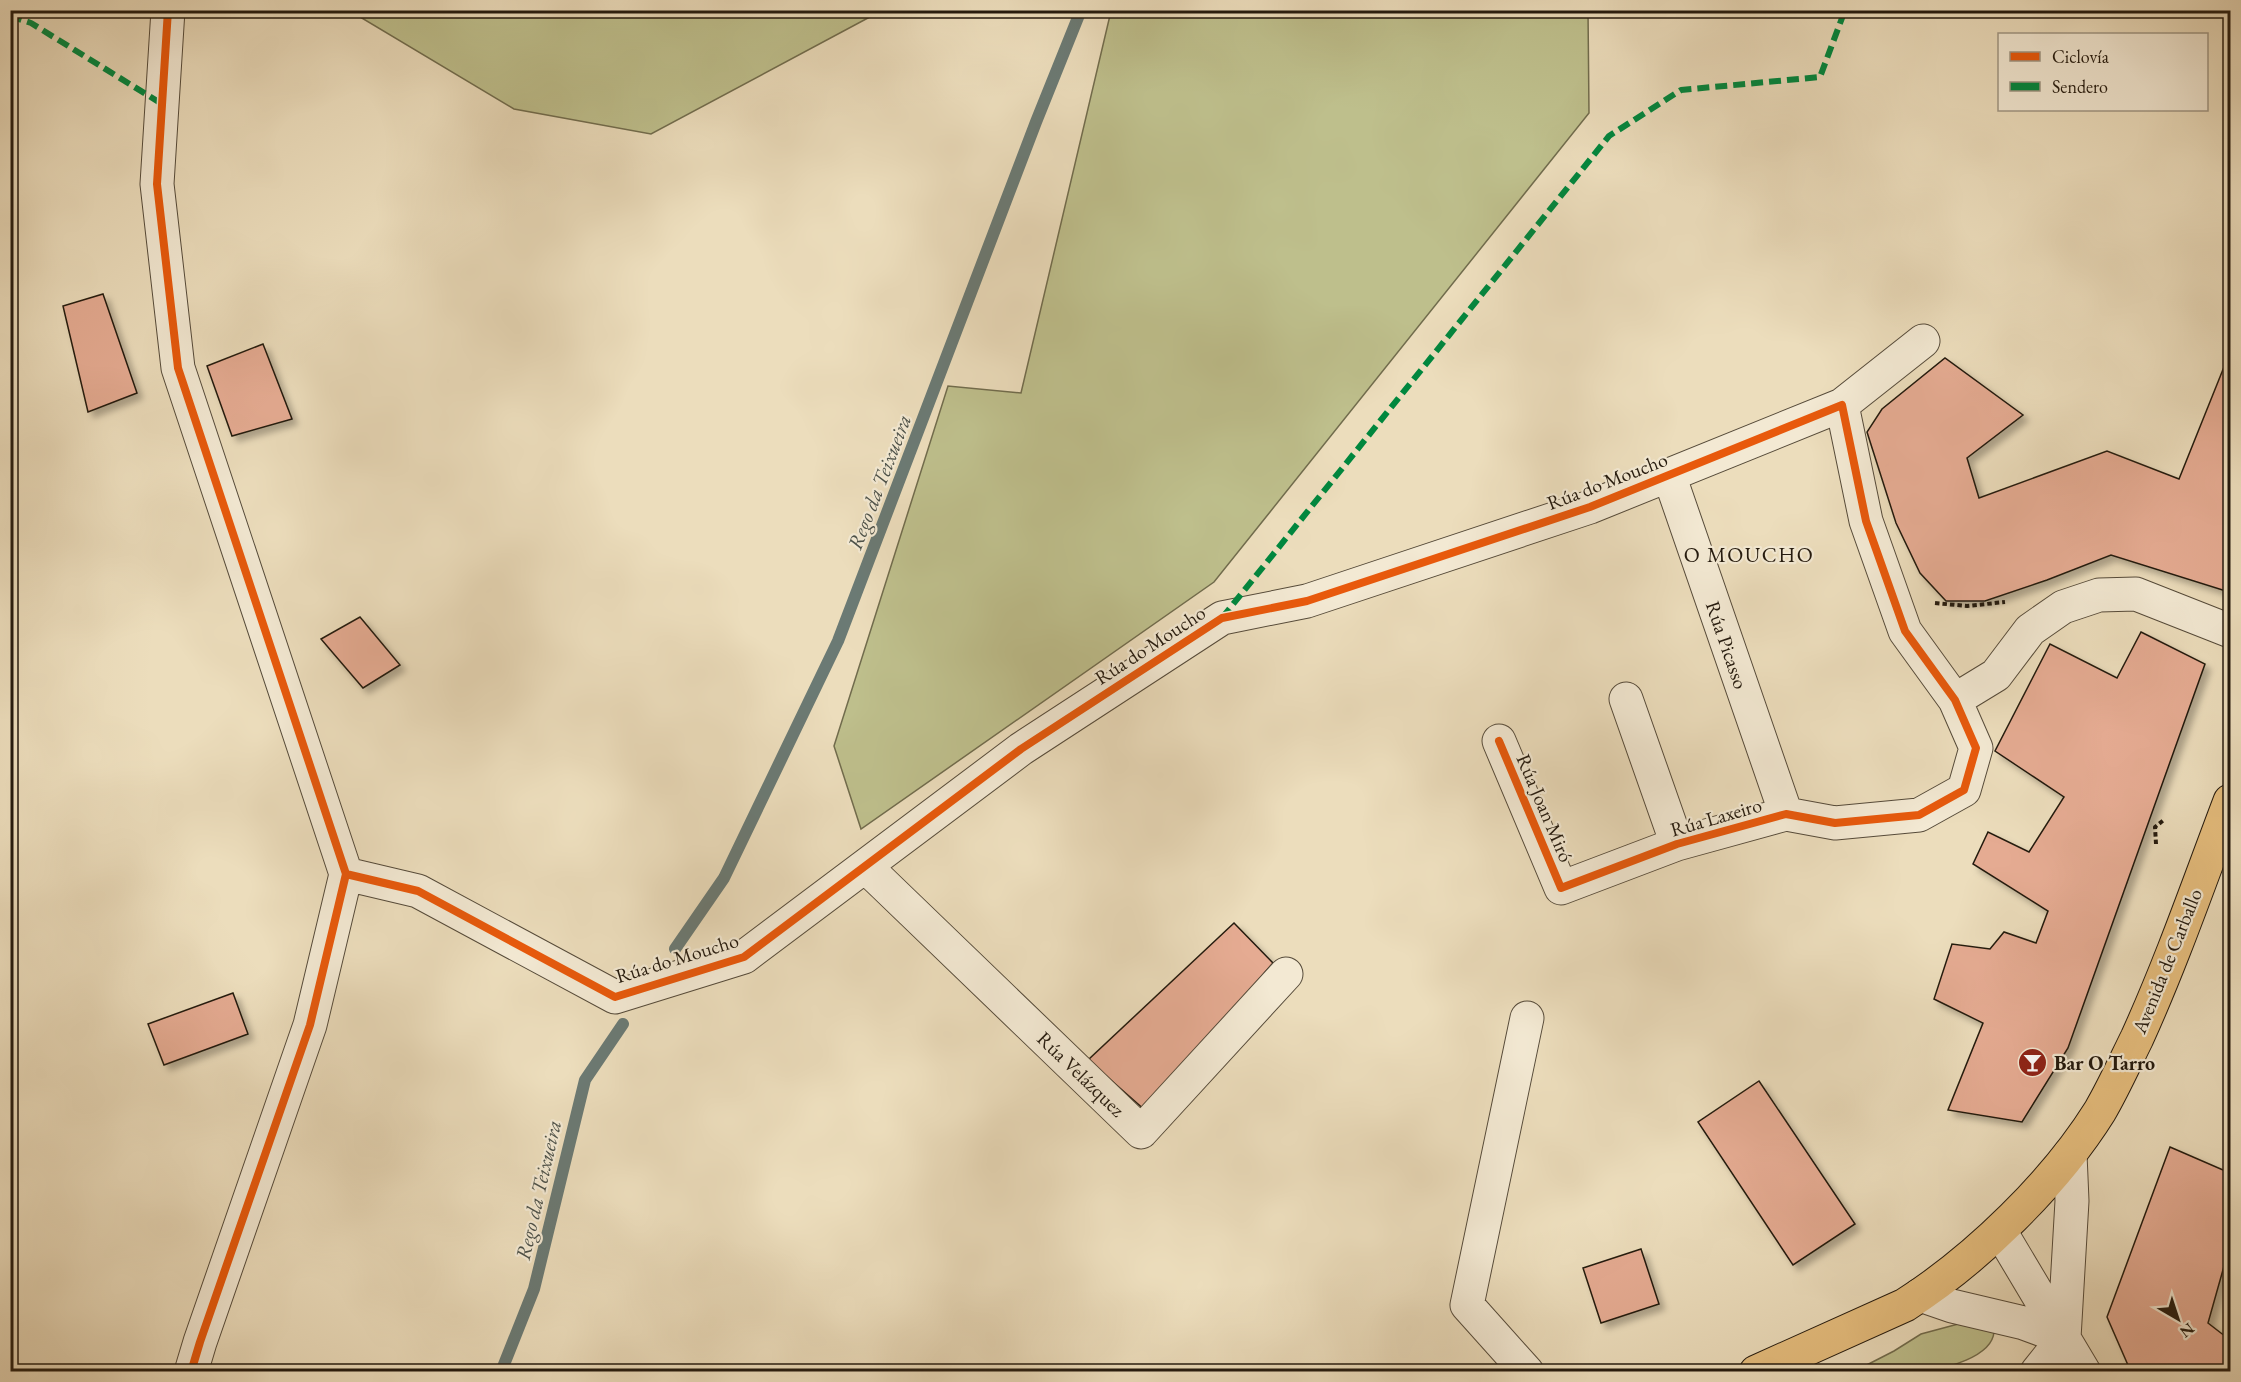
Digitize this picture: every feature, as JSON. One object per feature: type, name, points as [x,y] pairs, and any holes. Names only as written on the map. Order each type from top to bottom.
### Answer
[{"type":"main road","name":"Avenida de Carballo","points":[[1756,1371],[1905,1305],[1920,1295],[2000,1231],[2070,1154],[2100,1111],[2117,1080],[2159,990],[2230,801]]},
{"type":"street","points":[[168,10],[157,184],[178,368],[346,874],[310,1025],[191,1371]]},
{"type":"street","name":"Rúa do Moucho","points":[[346,874],[418,891],[615,997],[744,957],[1021,749],[1222,618],[1307,601],[1590,507],[1842,405],[1923,341]]},
{"type":"street","points":[[1842,405],[1866,521],[1905,631],[1955,700],[1996,675],[2030,630],[2062,607],[2099,595],[2136,594],[2230,631]]},
{"type":"street","name":"Rúa Picasso","points":[[1669,475],[1786,814]]},
{"type":"street","points":[[1626,699],[1677,844]]},
{"type":"street","name":"Rúa Laxeiro","points":[[1561,888],[1677,844],[1786,814],[1835,823],[1919,815],[1964,790],[1976,748],[1955,700]]},
{"type":"street","name":"Rúa Joan Miró","points":[[1499,741],[1561,888]]},
{"type":"street","name":"Rúa Velázquez","points":[[866,867],[1141,1132],[1286,974]]},
{"type":"street","points":[[1527,1018],[1467,1305],[1527,1371]]},
{"type":"street","points":[[2037,1371],[2064,1338],[2072,1201],[2070,1154]]},
{"type":"street","points":[[2000,1231],[2084,1371]]},
{"type":"street","points":[[1920,1295],[1952,1306],[2024,1323],[2064,1338]]},
{"type":"path","points":[[1931,603],[1966,606],[2015,601]]},
{"type":"path","points":[[2156,844],[2155,827],[2165,819]]},
{"type":"green space","points":[[350,11],[881,11],[651,134],[514,109]]},
{"type":"green space","points":[[1111,11],[1588,11],[1589,113],[1214,582],[861,829],[834,746],[948,386],[1021,393]]},
{"type":"green space","points":[[1973,1320],[1994,1332],[1985,1348],[1966,1360],[1944,1368],[1924,1371],[1853,1372],[1921,1334]]},
{"type":"building","points":[[103,294],[137,393],[88,412],[63,306]]},
{"type":"building","points":[[263,344],[292,419],[232,436],[207,366]]},
{"type":"building","points":[[2230,352],[2229,592],[2111,555],[1985,601],[1946,601],[1920,573],[1896,523],[1867,432],[1882,409],[1945,358],[2023,415],[1967,458],[1979,498],[2107,451],[2179,479]]},
{"type":"building","points":[[360,617],[400,665],[363,688],[321,639]]},
{"type":"building","points":[[2141,632],[2205,664],[2068,1048],[2022,1122],[1948,1110],[1983,1023],[1934,999],[1952,944],[1990,949],[2004,932],[2036,943],[2048,911],[1973,864],[1988,832],[2029,852],[2064,797],[1995,751],[2050,644],[2117,678]]},
{"type":"building","points":[[1234,923],[1273,963],[1146,1111],[1088,1060]]},
{"type":"building","points":[[233,993],[248,1034],[164,1065],[148,1024]]},
{"type":"building","points":[[1759,1081],[1855,1224],[1793,1265],[1698,1122]]},
{"type":"building","points":[[2170,1147],[2230,1173],[2230,1253],[2228,1252],[2208,1323],[2230,1340],[2230,1372],[2131,1372],[2107,1317]]},
{"type":"building","points":[[1641,1249],[1659,1304],[1601,1323],[1583,1268]]},
{"type":"waterway","name":"Rego da Teixueira","points":[[675,949],[724,878],[838,641],[1081,10]]},
{"type":"waterway","name":"Rego da Teixueira","points":[[501,1372],[534,1289],[585,1080],[623,1024]]},
{"type":"marked path","points":[[1222,618],[1609,136],[1681,90],[1820,77],[1845,10]]},
{"type":"marked path","points":[[10,16],[31,23],[162,104]]},
{"type":"cycle path","points":[[168,10],[157,184],[178,368],[346,874],[310,1025],[191,1372]]},
{"type":"cycle path","points":[[346,874],[418,891],[615,997],[744,957],[1021,749],[1222,618],[1307,601],[1590,507],[1842,405],[1866,521],[1905,631],[1955,700],[1976,748],[1964,790],[1919,815],[1835,823],[1786,814],[1677,844],[1561,888],[1499,741]]},
{"type":"place","name":"Bar O Tarro","points":[[2033,1063]]},
{"type":"district","name":"O MOUCHO","points":[[1749,554]]}]
